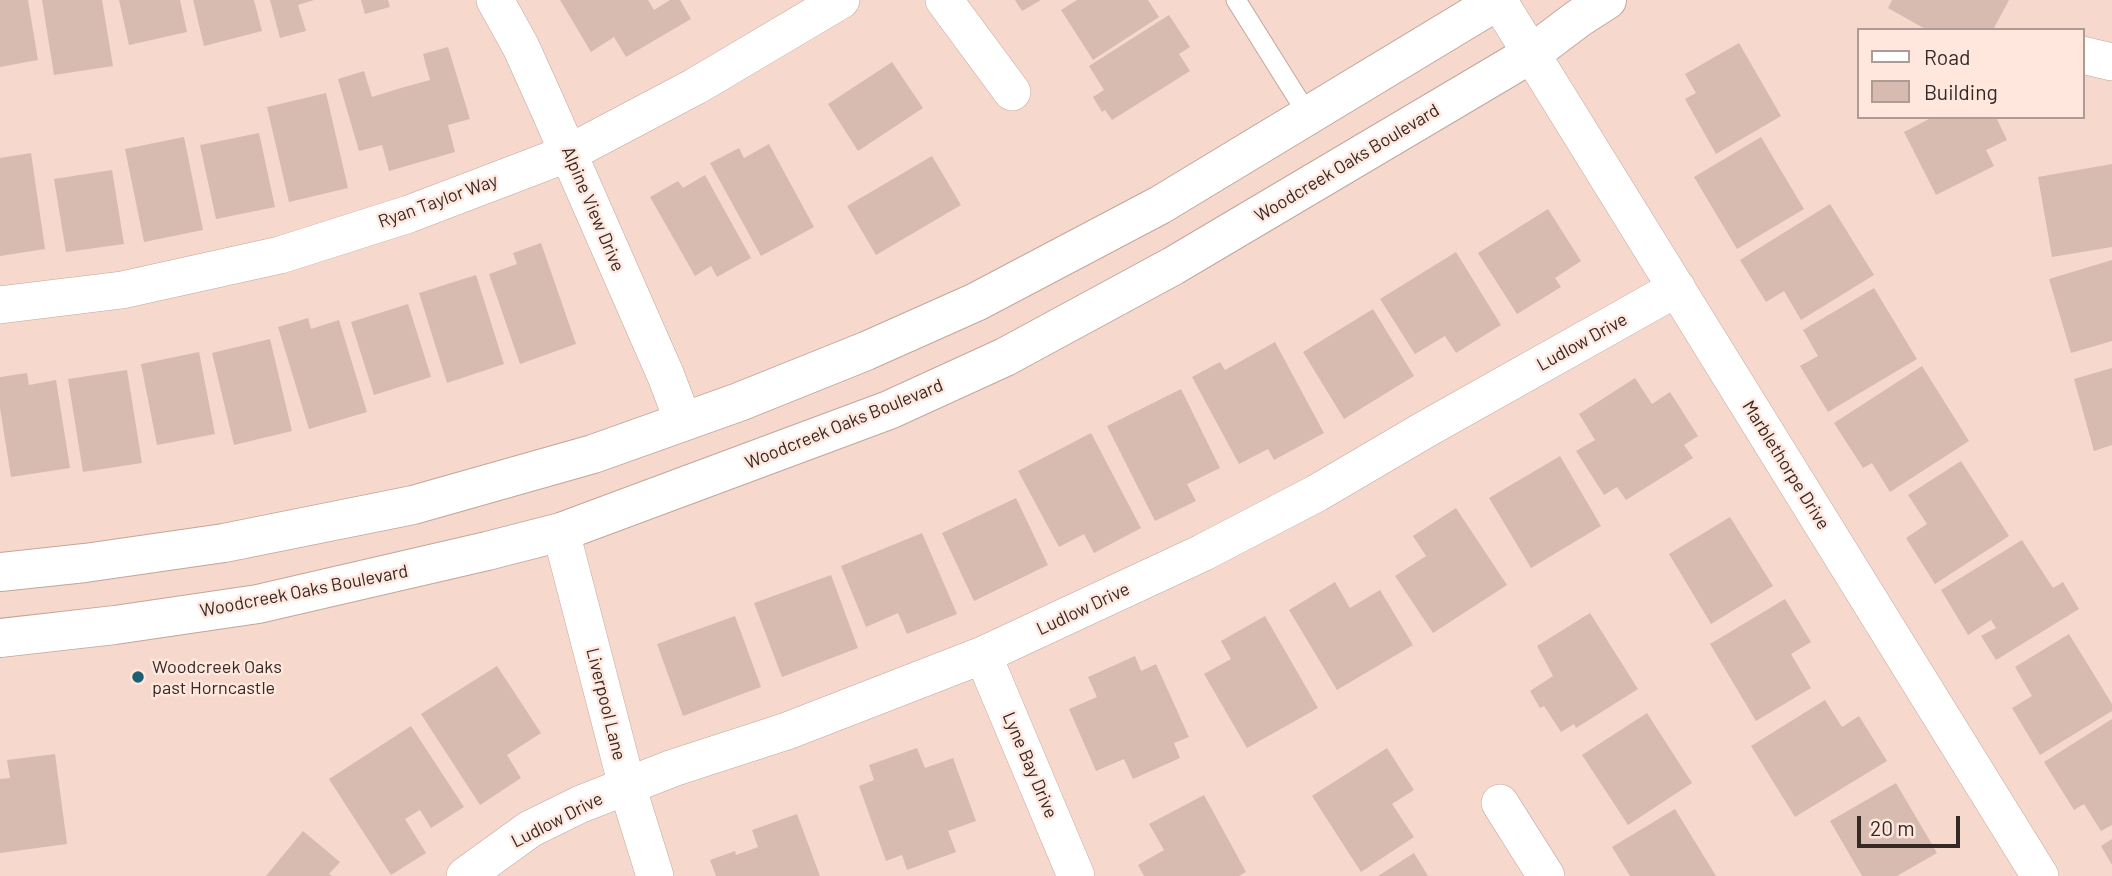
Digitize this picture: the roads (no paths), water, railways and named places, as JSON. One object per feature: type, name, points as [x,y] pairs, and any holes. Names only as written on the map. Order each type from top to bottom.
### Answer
[{"type":"main road","points":[[0,572],[224,543],[413,505],[593,454],[683,421],[866,351],[976,302],[1160,205],[1498,0]]},
{"type":"main road","name":"Woodcreek Oaks Boulevard","points":[[0,638],[115,625],[258,604],[385,576],[561,532],[889,410],[1005,357],[1174,266],[1531,54],[1607,0]]},
{"type":"street","name":"Alpine View Drive","points":[[495,0],[521,47],[569,153],[683,421]]},
{"type":"street","name":"Ryan Taylor Way","points":[[0,305],[122,290],[280,255],[409,214],[569,153],[696,86],[841,0]]},
{"type":"street","points":[[944,0],[1012,92]]},
{"type":"street","name":"Marblethorpe Drive","points":[[1498,0],[2040,876]]},
{"type":"street","points":[[2084,55],[2112,62]]},
{"type":"street","name":"Ludlow Drive","points":[[465,876],[530,829],[581,804],[673,768],[787,731],[983,655],[1202,553],[1306,499],[1677,288]]},
{"type":"street","name":"Liverpool Lane","points":[[561,532],[627,786],[655,876]]},
{"type":"street","name":"Lyne Bay Drive","points":[[983,655],[1076,876]]},
{"type":"street","points":[[1500,803],[1546,876]]},
{"type":"lane","points":[[1236,0],[1308,114]]},
{"type":"place","name":"Woodcreek Oaks past Horncastle","points":[[138,677]]}]
